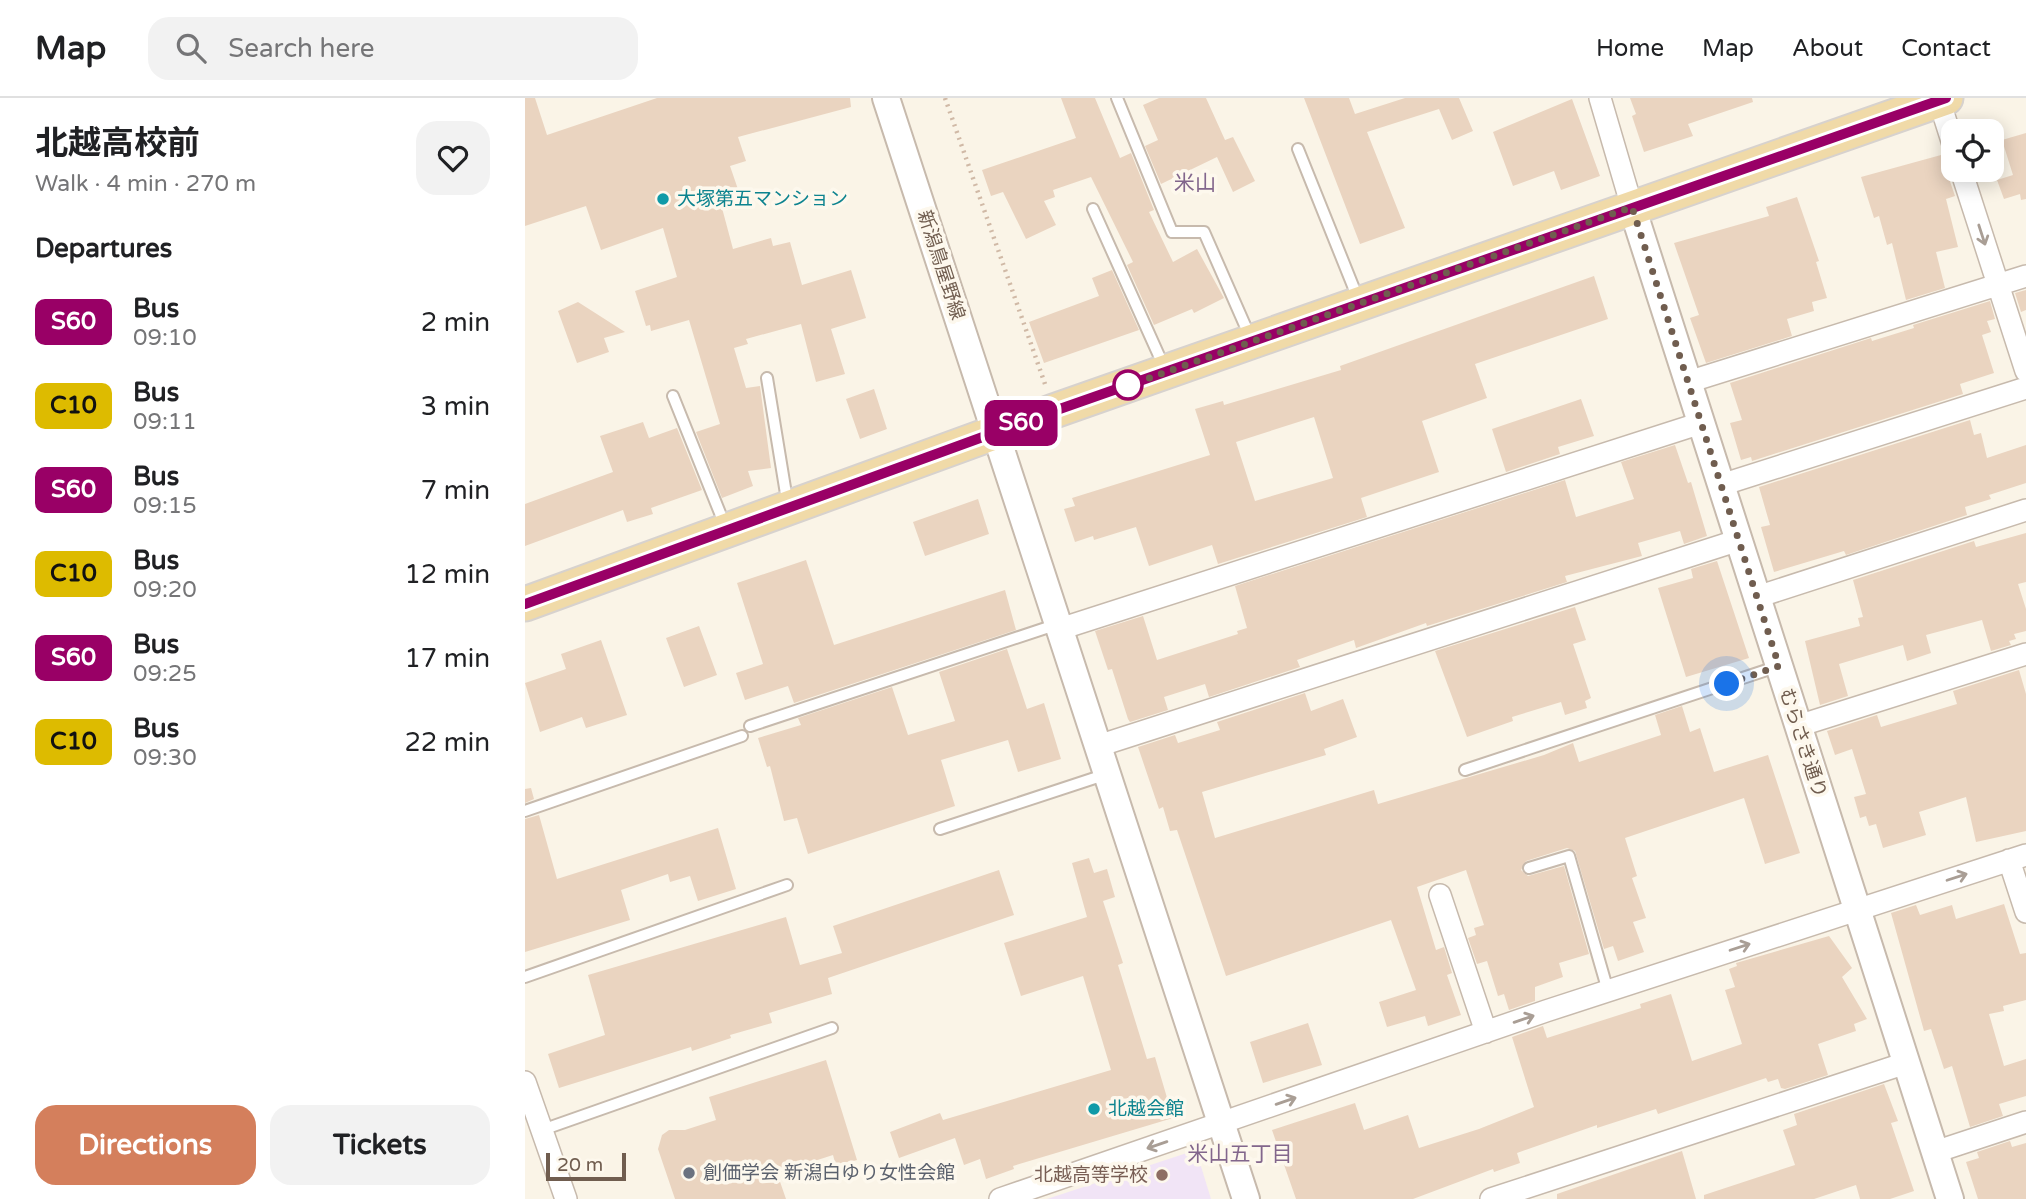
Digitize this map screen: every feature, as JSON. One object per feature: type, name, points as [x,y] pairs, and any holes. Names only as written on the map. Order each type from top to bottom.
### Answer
[{"type":"main road","points":[[525,604],[995,432],[1942,99]]},
{"type":"street","name":"新潟鳥屋野線","points":[[886,98],[1247,1199]]},
{"type":"street","points":[[1600,98],[1632,207]]},
{"type":"street","points":[[1942,99],[1947,119]]},
{"type":"street","points":[[1965,182],[2026,371]]},
{"type":"street","name":"むらさき通り","points":[[1632,207],[1949,1199]]},
{"type":"street","points":[[1688,382],[2026,276]]},
{"type":"street","points":[[1721,485],[2026,388]]},
{"type":"street","points":[[1059,627],[1701,423]]},
{"type":"street","points":[[1757,597],[2026,510]]},
{"type":"street","points":[[1098,746],[1739,540]]},
{"type":"street","points":[[1798,726],[2026,654]]},
{"type":"street","points":[[1000,1199],[1608,991],[2018,857],[2026,912]]},
{"type":"street","points":[[1440,895],[1486,1032]]},
{"type":"street","points":[[1491,1199],[1906,1063]]},
{"type":"street","points":[[525,1082],[535,1123],[566,1199]]},
{"type":"street","points":[[1935,1152],[2026,1122]]},
{"type":"lane","points":[[1117,98],[1172,232],[1204,232],[1252,342]]},
{"type":"lane","points":[[1298,149],[1360,303]]},
{"type":"lane","points":[[1093,209],[1166,372]]},
{"type":"lane","points":[[767,379],[788,509]]},
{"type":"lane","points":[[673,397],[727,531]]},
{"type":"lane","points":[[750,726],[1059,627]]},
{"type":"lane","points":[[1465,770],[1779,666]]},
{"type":"lane","points":[[525,811],[742,736]]},
{"type":"lane","points":[[940,829],[1107,774]]},
{"type":"lane","points":[[1529,868],[1569,856],[1608,991]]},
{"type":"lane","points":[[525,977],[786,886]]},
{"type":"lane","points":[[535,1123],[832,1028]]},
{"type":"path","points":[[945,98],[1054,411]]},
{"type":"shaded area","name":"北越高等学校","points":[[1196,1150],[1211,1199],[1047,1199]]},
{"type":"building","points":[[525,98],[535,98],[547,135],[657,98],[850,98],[851,107],[738,137],[746,161],[730,166],[742,201],[722,208],[733,249],[771,238],[773,246],[790,242],[802,285],[851,270],[866,318],[831,329],[845,374],[816,382],[801,324],[746,339],[748,344],[734,348],[746,388],[760,386],[771,468],[748,471],[753,486],[722,498],[696,432],[720,424],[689,320],[651,331],[650,325],[646,326],[635,291],[677,277],[663,228],[601,250],[586,206],[525,226]]},
{"type":"building","points":[[1061,98],[1095,98],[1120,158],[1131,153],[1154,210],[1149,212],[1173,262],[1197,249],[1224,298],[1194,313],[1192,309],[1154,325],[1127,265],[1133,262],[1091,177],[1053,190],[1055,197],[1044,201],[1056,225],[1026,239],[1003,192],[991,196],[982,170],[1076,138]]},
{"type":"building","points":[[1159,98],[1206,98],[1225,140],[1233,137],[1255,181],[1233,192],[1217,157],[1161,184],[1145,146],[1158,140],[1143,105]]},
{"type":"building","points":[[1304,98],[1349,98],[1355,114],[1405,98],[1459,98],[1473,131],[1452,140],[1439,109],[1367,132],[1405,228],[1360,244]]},
{"type":"building","points":[[1630,98],[1752,98],[1753,102],[1688,124],[1693,136],[1644,152],[1632,116],[1636,114]]},
{"type":"building","points":[[1572,99],[1600,176],[1561,190],[1554,171],[1513,186],[1493,132]]},
{"type":"building","points":[[2026,133],[2026,199],[2021,200],[2020,194],[2004,199],[1998,182],[2004,182],[2004,178],[2013,175],[2004,139]]},
{"type":"building","points":[[1941,155],[1941,182],[1950,182],[1955,196],[1946,199],[1958,247],[1936,252],[1945,288],[1906,300],[1892,243],[1887,245],[1879,216],[1874,218],[1861,177]]},
{"type":"building","points":[[1797,197],[1819,261],[1816,262],[1827,298],[1812,302],[1814,311],[1787,319],[1792,336],[1706,363],[1690,318],[1699,315],[1674,243],[1769,216],[1766,207]]},
{"type":"building","points":[[1112,270],[1139,330],[1044,363],[1029,322],[1099,296],[1092,278]]},
{"type":"building","points":[[1594,276],[1608,319],[1475,364],[1487,398],[1422,421],[1439,472],[1361,498],[1367,517],[1218,564],[1212,545],[1149,566],[1136,527],[1094,540],[1093,536],[1075,542],[1064,509],[1075,506],[1072,498],[1210,455],[1195,409],[1223,401],[1224,405],[1341,370],[1340,366]],"holes":[[[1314,417],[1333,478],[1255,501],[1236,442]]]},
{"type":"building","points":[[2026,290],[2026,310],[2021,312],[2015,293]]},
{"type":"building","points":[[1990,301],[1995,319],[1987,321],[1991,332],[1982,335],[1994,373],[1960,384],[1963,394],[1752,461],[1751,457],[1741,460],[1730,423],[1742,420],[1730,383],[1871,338],[1872,341],[1914,328],[1913,325]]},
{"type":"building","points":[[578,302],[625,332],[604,338],[609,352],[577,363],[558,311]]},
{"type":"building","points":[[874,389],[887,429],[860,439],[846,399]]},
{"type":"building","points":[[1581,399],[1594,436],[1558,447],[1560,454],[1506,472],[1492,429]]},
{"type":"building","points":[[1970,420],[1974,435],[1981,433],[1987,458],[2026,445],[2026,483],[1989,495],[1991,499],[1965,507],[1967,515],[1846,555],[1844,551],[1774,572],[1761,527],[1770,525],[1759,487]]},
{"type":"building","points":[[643,422],[649,438],[677,428],[702,490],[651,508],[653,514],[627,522],[623,510],[525,546],[525,504],[613,472],[600,436]]},
{"type":"building","points":[[1675,445],[1688,483],[1691,482],[1707,536],[1684,544],[1680,531],[1638,543],[1642,556],[1565,576],[1567,582],[1427,626],[1426,623],[1356,648],[1354,640],[1297,660],[1300,667],[1209,697],[1205,684],[1164,697],[1168,710],[1130,722],[1128,719],[1112,669],[1108,670],[1095,631],[1143,616],[1157,660],[1238,634],[1237,631],[1247,628],[1235,586],[1565,480],[1576,517],[1634,499],[1621,462]]},
{"type":"building","points":[[978,499],[989,534],[925,556],[913,522]]},
{"type":"building","points":[[2026,533],[2026,582],[2018,584],[2026,609],[2026,631],[2014,634],[2016,639],[2009,641],[2011,645],[1991,651],[1982,620],[1926,635],[1931,653],[1907,661],[1903,645],[1839,664],[1848,696],[1820,705],[1805,641],[1860,626],[1858,618],[1863,617],[1853,580],[1974,541],[1976,547]]},
{"type":"building","points":[[806,560],[834,645],[1005,590],[1016,630],[794,703],[788,686],[745,700],[736,673],[763,664],[737,583]]},
{"type":"building","points":[[1717,561],[1749,658],[1686,677],[1658,588],[1693,578],[1691,569]]},
{"type":"building","points":[[1575,607],[1586,640],[1573,644],[1591,698],[1585,701],[1587,708],[1565,715],[1561,702],[1512,717],[1513,721],[1467,737],[1435,651]]},
{"type":"building","points":[[699,626],[717,675],[684,687],[666,638]]},
{"type":"building","points":[[601,640],[627,715],[586,728],[582,717],[540,732],[525,683],[566,669],[561,654]]},
{"type":"building","points":[[1007,649],[1027,709],[1044,703],[1061,759],[1018,772],[1008,740],[941,760],[955,806],[808,854],[797,818],[784,821],[770,766],[767,767],[758,738],[801,725],[798,718],[892,687],[908,735],[955,721],[939,672]]},
{"type":"building","points":[[2019,670],[2026,694],[2026,831],[1976,842],[1966,797],[1919,812],[1926,835],[1883,848],[1876,824],[1869,826],[1866,816],[1860,818],[1854,797],[1866,794],[1852,749],[1835,755],[1827,731],[1877,715],[1881,727],[1957,704],[1953,691]]},
{"type":"building","points":[[1305,693],[1311,711],[1343,699],[1357,737],[1324,749],[1326,755],[1202,792],[1215,838],[1374,790],[1378,804],[1544,755],[1573,743],[1579,762],[1661,735],[1655,715],[1682,706],[1690,732],[1700,728],[1714,772],[1768,755],[1800,853],[1765,864],[1744,798],[1625,838],[1637,876],[1632,878],[1646,918],[1633,922],[1644,952],[1618,961],[1613,946],[1604,949],[1575,851],[1567,848],[1526,861],[1521,870],[1528,876],[1564,866],[1589,954],[1559,963],[1563,977],[1535,987],[1535,1001],[1509,1010],[1504,994],[1498,996],[1487,961],[1477,964],[1468,938],[1476,935],[1474,928],[1484,925],[1466,870],[1417,887],[1436,950],[1444,947],[1452,973],[1447,975],[1461,1015],[1428,1026],[1425,1016],[1387,1027],[1379,1002],[1416,990],[1391,920],[1226,976],[1177,830],[1170,831],[1163,807],[1159,809],[1138,747],[1175,735],[1178,743],[1220,730],[1217,722]]},
{"type":"building","points":[[531,788],[534,799],[525,803],[525,789]]},
{"type":"building","points":[[539,815],[557,879],[718,828],[736,889],[698,901],[690,876],[670,882],[668,874],[621,890],[630,920],[525,952],[525,819]]},
{"type":"building","points":[[1089,858],[1094,873],[1107,869],[1115,897],[1103,901],[1123,963],[1118,965],[1147,1059],[1155,1057],[1173,1118],[1013,1166],[1014,1169],[986,1179],[980,1159],[964,1165],[955,1138],[899,1158],[890,1132],[940,1113],[943,1120],[1111,1070],[1083,976],[1021,996],[1004,943],[1087,917],[1072,863]]},
{"type":"building","points":[[999,870],[1014,915],[828,978],[832,994],[769,1013],[772,1023],[730,1035],[731,1038],[692,1051],[691,1047],[559,1088],[548,1054],[605,1035],[588,975],[786,917],[800,965],[842,953],[833,926]]},
{"type":"building","points":[[2004,904],[2020,954],[2026,953],[2026,1000],[2003,1006],[2004,1011],[1989,1014],[2004,1066],[2026,1059],[2026,1096],[1999,1104],[2003,1116],[1970,1127],[1952,1066],[1944,1069],[1931,1029],[1924,1031],[1891,913],[1916,905],[1920,915],[1952,905],[1956,919]]},
{"type":"building","points":[[1829,936],[1852,968],[1842,977],[1867,1019],[1854,1024],[1856,1031],[1818,1044],[1828,1075],[1785,1089],[1781,1088],[1778,1079],[1768,1082],[1766,1078],[1658,1114],[1656,1109],[1597,1128],[1597,1125],[1517,1153],[1520,1163],[1494,1172],[1493,1169],[1413,1199],[1296,1199],[1272,1130],[1355,1103],[1364,1130],[1408,1115],[1419,1148],[1479,1129],[1534,1107],[1512,1037],[1543,1026],[1547,1038],[1641,1008],[1640,1004],[1671,994],[1692,1061],[1742,1044],[1725,990],[1735,987],[1729,969],[1737,966],[1736,963]]},
{"type":"building","points":[[1308,1023],[1322,1065],[1263,1083],[1250,1042]]},
{"type":"building","points":[[826,1060],[857,1160],[836,1166],[833,1155],[777,1173],[786,1199],[675,1199],[658,1149],[662,1135],[669,1130],[685,1130],[716,1120],[709,1097]]},
{"type":"building","points":[[1884,1084],[1898,1121],[1891,1123],[1914,1191],[1890,1199],[1860,1199],[1856,1185],[1814,1199],[1704,1199],[1704,1195],[1795,1165],[1783,1130],[1797,1125],[1794,1114]]},
{"type":"building","points":[[2010,1141],[2012,1147],[2026,1143],[2026,1199],[1978,1199],[1966,1162],[1979,1158],[1977,1152]]},
{"type":"building","points":[[1682,1151],[1696,1199],[1557,1199],[1557,1194]]},
{"type":"bus line","name":"S60","points":[[525,604],[1054,411],[1946,98]]},
{"type":"place","name":"大塚第五マンション","points":[[663,199]]},
{"type":"place","name":"北越会館","points":[[1094,1109]]},
{"type":"place","name":"創価学会 新潟白ゆり女性会館","points":[[689,1173]]},
{"type":"place","name":"北越高等学校","points":[[1162,1175]]},
{"type":"district","name":"米山","points":[[1195,183]]},
{"type":"district","name":"米山五丁目","points":[[1240,1154]]},
{"type":"route","points":[[1128,385],[1121,388],[1632,207],[1779,666],[1727,684]]}]
